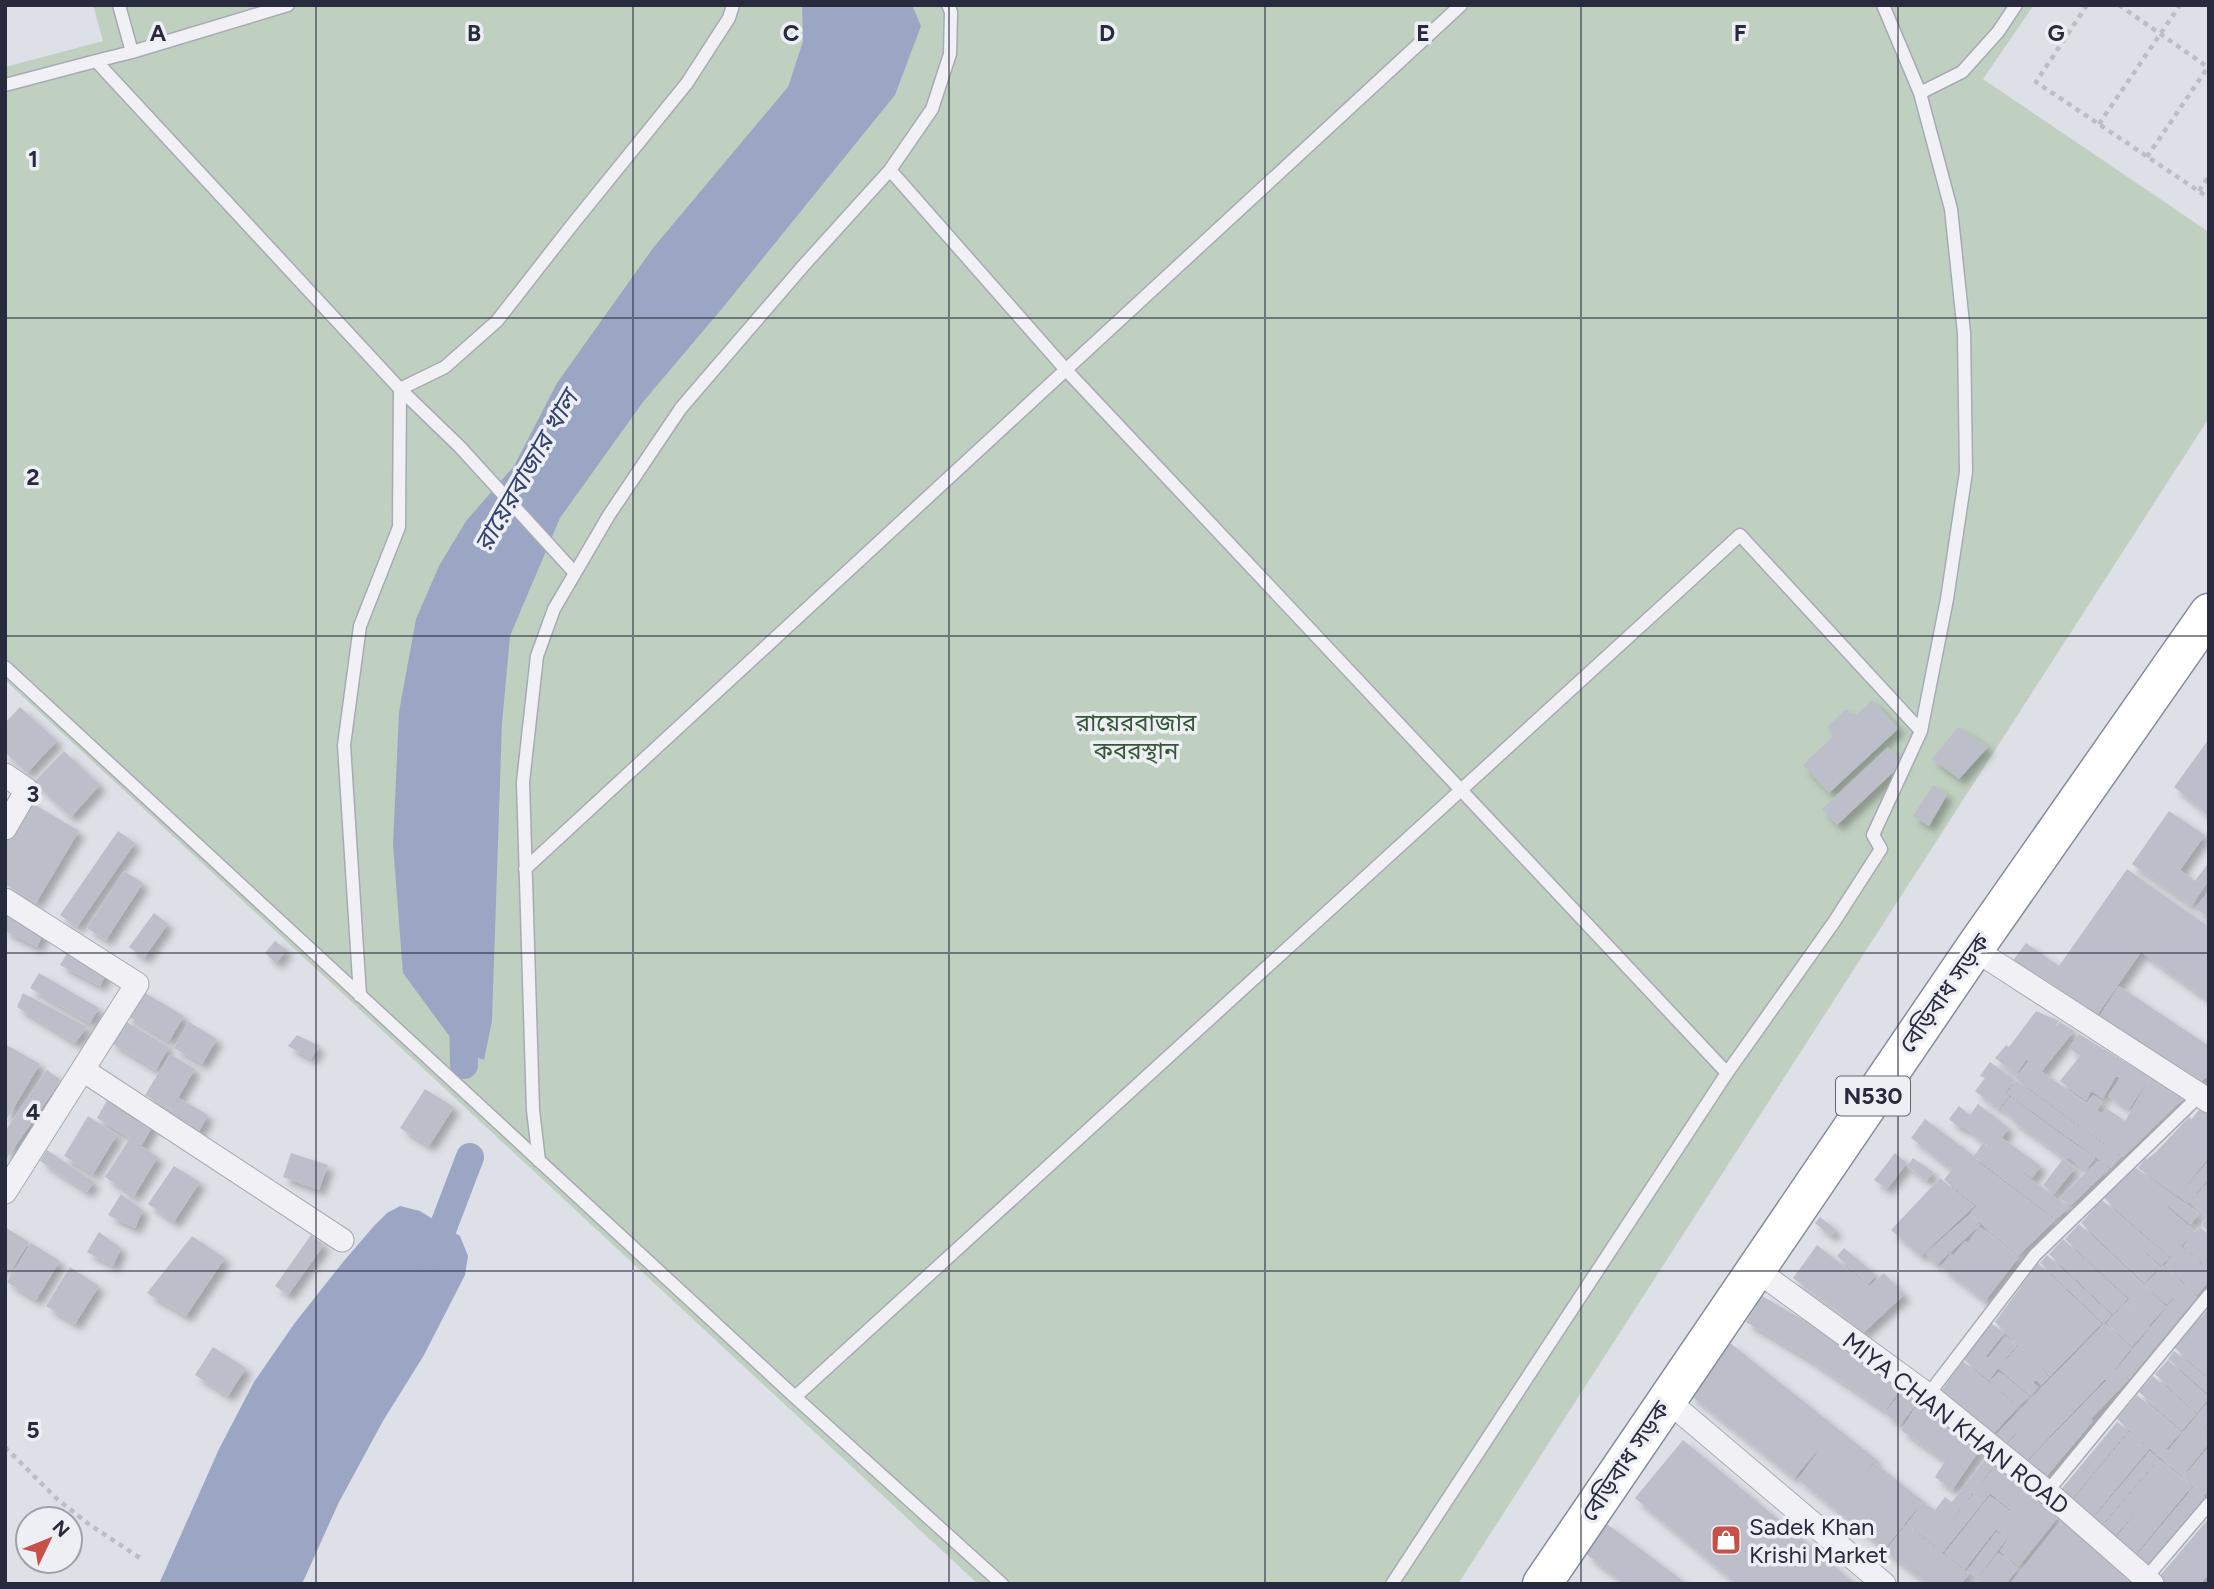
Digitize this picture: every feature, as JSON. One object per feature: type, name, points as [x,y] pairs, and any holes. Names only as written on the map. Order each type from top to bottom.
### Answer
[{"type":"highway","name":"বেড়িবাধ সড়ক","points":[[1542,1584],[1974,949],[2209,612]]},
{"type":"street","points":[[5,775],[27,790],[5,828]]},
{"type":"street","points":[[5,900],[137,984],[5,1192]]},
{"type":"street","points":[[1974,949],[2204,1098]]},
{"type":"street","points":[[83,1070],[342,1240]]},
{"type":"street","name":"MIYA CHAN KHAN ROAD","points":[[1755,1269],[1928,1395],[2047,1492],[2149,1581]]},
{"type":"street","points":[[1667,1400],[1884,1584]]},
{"type":"lane","points":[[119,5],[132,52]]},
{"type":"lane","points":[[5,85],[132,52],[288,5]]},
{"type":"lane","points":[[400,389],[445,367],[497,321],[687,83],[729,18],[733,5]]},
{"type":"lane","points":[[538,1161],[523,782],[537,656],[554,609],[574,572],[609,514],[681,408],[890,170],[932,108],[950,54],[951,12],[948,5]]},
{"type":"lane","points":[[525,869],[1461,5]]},
{"type":"lane","points":[[1392,1584],[1727,1073],[1834,922],[1881,849],[1873,835],[1921,731],[1947,599],[1966,472],[1964,333],[1951,209],[1920,93],[1883,5]]},
{"type":"lane","points":[[1920,93],[1962,72],[1985,48],[2016,5]]},
{"type":"lane","points":[[96,61],[400,389],[460,447],[574,572]]},
{"type":"lane","points":[[890,170],[1067,370],[1727,1073]]},
{"type":"lane","points":[[360,996],[344,745],[360,626],[399,527],[400,389]]},
{"type":"lane","points":[[794,1397],[1740,535],[1921,731]]},
{"type":"lane","points":[[5,667],[794,1397],[1002,1584]]},
{"type":"lane","points":[[1928,1395],[2035,1255],[2204,1098]]},
{"type":"lane","points":[[2047,1492],[2209,1296]]},
{"type":"lane","points":[[2149,1581],[2209,1504]]},
{"type":"path","points":[[2087,5],[2036,82],[2209,198]]},
{"type":"path","points":[[2119,5],[2208,67],[2147,156]]},
{"type":"path","points":[[2099,124],[2180,5]]},
{"type":"path","points":[[2199,191],[2209,176]]},
{"type":"path","points":[[5,1447],[56,1498],[90,1525],[140,1558]]},
{"type":"green space","name":"রায়েরবাজার কবরস্থান","points":[[93,5],[2034,5],[1983,79],[2209,232],[2209,418],[1458,1584],[978,1584],[5,680],[5,67],[103,41]]},
{"type":"water","points":[[802,5],[912,5],[921,26],[895,95],[643,402],[560,518],[510,636],[502,723],[492,1021],[484,1060],[461,1052],[403,973],[393,845],[399,712],[416,619],[439,566],[466,521],[514,466],[557,383],[653,248],[788,87],[803,41]]},
{"type":"water","points":[[400,1206],[420,1211],[460,1236],[468,1256],[465,1275],[424,1355],[383,1421],[339,1502],[302,1584],[159,1584],[219,1449],[254,1382],[294,1324],[343,1262],[387,1213]]},
{"type":"building","points":[[1872,700],[1899,728],[1829,793],[1803,765],[1834,735],[1827,727],[1846,709],[1854,717]]},
{"type":"building","points":[[20,707],[57,741],[27,773],[5,752],[5,723]]},
{"type":"building","points":[[1958,727],[1988,747],[1959,779],[1932,759]]},
{"type":"building","points":[[2209,739],[2209,818],[2174,787]]},
{"type":"building","points":[[1888,747],[1903,763],[1837,825],[1822,809]]},
{"type":"building","points":[[64,751],[100,785],[71,817],[34,782]]},
{"type":"building","points":[[1933,785],[1947,795],[1929,826],[1913,816]]},
{"type":"building","points":[[25,799],[79,831],[36,903],[5,884],[5,833]]},
{"type":"building","points":[[2169,811],[2205,835],[2180,870],[2195,881],[2209,862],[2209,879],[2192,906],[2132,864]]},
{"type":"building","points":[[118,831],[135,843],[77,927],[60,915]]},
{"type":"building","points":[[2127,869],[2209,927],[2209,1001],[2141,952],[2095,1018],[2011,963],[2026,943],[2059,966]]},
{"type":"building","points":[[124,871],[143,883],[106,940],[87,928]]},
{"type":"building","points":[[2209,891],[2209,918],[2195,908]]},
{"type":"building","points":[[5,912],[44,932],[37,947],[5,931]]},
{"type":"building","points":[[154,913],[168,924],[144,958],[129,947]]},
{"type":"building","points":[[275,941],[287,950],[276,963],[265,953]]},
{"type":"building","points":[[69,950],[108,970],[100,986],[60,965]]},
{"type":"building","points":[[39,973],[99,1008],[90,1023],[30,988]]},
{"type":"building","points":[[2119,986],[2209,1046],[2209,1075],[2199,1083],[2097,1020]]},
{"type":"building","points":[[140,990],[184,1016],[169,1041],[126,1015]]},
{"type":"building","points":[[23,993],[87,1027],[75,1043],[17,1007]]},
{"type":"building","points":[[2036,1011],[2059,1021],[2030,1057],[2060,1022],[2074,1031],[2042,1071],[2015,1051],[2026,1060],[2016,1074],[1995,1058],[2006,1045],[2009,1047]]},
{"type":"building","points":[[123,1020],[169,1047],[156,1070],[110,1042]]},
{"type":"building","points":[[189,1022],[217,1039],[202,1064],[174,1048]]},
{"type":"building","points":[[2079,1034],[2150,1077],[2129,1109],[2108,1096],[2120,1078],[2116,1076],[2103,1098],[2091,1091],[2086,1100],[2060,1081],[2080,1056],[2069,1048]]},
{"type":"building","points":[[297,1035],[319,1046],[311,1059],[288,1046]]},
{"type":"building","points":[[5,1044],[40,1064],[5,1122]]},
{"type":"building","points":[[170,1054],[195,1069],[171,1110],[145,1095]]},
{"type":"building","points":[[1990,1062],[2015,1080],[2005,1093],[2009,1096],[1999,1109],[1975,1091],[1985,1078],[1980,1076]]},
{"type":"building","points":[[2028,1062],[2087,1104],[2093,1095],[2102,1102],[2097,1110],[2102,1114],[2106,1108],[2125,1121],[2151,1076],[2185,1097],[2123,1157],[2015,1078]]},
{"type":"building","points":[[47,1070],[61,1080],[5,1161],[5,1131]]},
{"type":"building","points":[[2016,1081],[2121,1157],[2111,1168],[2007,1093]]},
{"type":"building","points":[[425,1089],[454,1107],[429,1146],[400,1128]]},
{"type":"building","points":[[110,1095],[155,1122],[142,1145],[132,1140],[158,1157],[134,1196],[105,1177],[130,1138],[97,1118]]},
{"type":"building","points":[[2010,1097],[2095,1158],[2086,1170],[2012,1120],[2013,1118],[2001,1109]]},
{"type":"building","points":[[179,1098],[208,1115],[198,1133],[169,1116]]},
{"type":"building","points":[[1978,1104],[2009,1128],[1993,1149],[1949,1119],[1959,1106],[1970,1115]]},
{"type":"building","points":[[2201,1107],[2209,1113],[2209,1157],[2178,1196],[2138,1168],[2189,1117],[2192,1119]]},
{"type":"building","points":[[88,1116],[117,1135],[93,1174],[64,1156]]},
{"type":"building","points":[[1925,1119],[1974,1156],[1983,1143],[1993,1151],[2002,1138],[2041,1166],[2032,1178],[1998,1154],[2069,1208],[2056,1219],[1975,1160],[1965,1174],[1976,1161],[2055,1220],[2019,1255],[1970,1214],[1977,1206],[1944,1180],[1952,1169],[1911,1138]]},
{"type":"building","points":[[47,1150],[94,1182],[87,1192],[40,1161]]},
{"type":"building","points":[[291,1153],[328,1165],[319,1190],[283,1177]]},
{"type":"building","points":[[1895,1153],[1907,1163],[1887,1189],[1874,1180]]},
{"type":"building","points":[[1913,1158],[1933,1172],[1927,1181],[1907,1166]]},
{"type":"building","points":[[2063,1159],[2075,1168],[2054,1194],[2043,1185]]},
{"type":"building","points":[[2209,1160],[2209,1178],[2188,1203],[2179,1196]]},
{"type":"building","points":[[2098,1161],[2109,1169],[2071,1205],[2059,1198]]},
{"type":"building","points":[[174,1166],[200,1182],[174,1222],[148,1204]]},
{"type":"building","points":[[2136,1168],[2199,1214],[2191,1224],[2151,1193],[2195,1232],[2181,1246],[2209,1271],[2209,1281],[2197,1295],[2165,1265],[2180,1248],[2170,1257],[2104,1198]]},
{"type":"building","points":[[1940,1178],[1974,1206],[1921,1256],[1891,1230]]},
{"type":"building","points":[[2209,1181],[2209,1232],[2202,1225],[2208,1218],[2190,1202]]},
{"type":"building","points":[[121,1194],[143,1210],[135,1228],[108,1215]]},
{"type":"building","points":[[2102,1200],[2169,1258],[2161,1265],[2129,1238],[2160,1267],[2145,1282],[2081,1223]]},
{"type":"building","points":[[1970,1214],[1980,1225],[1936,1265],[1925,1254]]},
{"type":"building","points":[[1820,1217],[1836,1230],[1831,1236],[1815,1223]]},
{"type":"building","points":[[2079,1224],[2166,1307],[2149,1325],[2126,1303],[2130,1299],[2065,1239]]},
{"type":"building","points":[[5,1227],[29,1242],[5,1280]]},
{"type":"building","points":[[1979,1227],[2019,1257],[1985,1301],[1941,1267],[1951,1253],[1953,1256],[1965,1241],[1968,1243]]},
{"type":"building","points":[[2200,1227],[2209,1235],[2209,1269],[2183,1246]]},
{"type":"building","points":[[99,1232],[121,1248],[113,1266],[87,1252]]},
{"type":"building","points":[[311,1235],[324,1245],[288,1295],[275,1286]]},
{"type":"building","points":[[192,1236],[225,1258],[186,1316],[147,1293]]},
{"type":"building","points":[[2063,1239],[2127,1299],[2113,1314],[2049,1254]]},
{"type":"building","points":[[31,1243],[60,1261],[36,1300],[7,1282]]},
{"type":"building","points":[[1817,1245],[1869,1287],[1884,1273],[1904,1295],[1862,1334],[1845,1317],[1793,1278]]},
{"type":"building","points":[[1844,1248],[1876,1275],[1868,1284],[1837,1256]]},
{"type":"building","points":[[2047,1255],[2111,1315],[2104,1323],[2040,1263]]},
{"type":"building","points":[[2038,1263],[2101,1324],[2050,1376],[1995,1322]]},
{"type":"building","points":[[2163,1265],[2197,1297],[2129,1379],[2117,1369],[2177,1295],[2166,1304],[2145,1285]]},
{"type":"building","points":[[70,1267],[99,1286],[75,1324],[46,1306]]},
{"type":"building","points":[[1762,1296],[1821,1330],[1900,1390],[1885,1411],[1808,1359],[1746,1322]]},
{"type":"building","points":[[2125,1303],[2150,1327],[2132,1346],[2107,1323]]},
{"type":"building","points":[[2209,1308],[2209,1378],[2174,1347]]},
{"type":"building","points":[[1991,1323],[2004,1333],[1986,1356],[1988,1358],[2005,1337],[2016,1346],[2001,1364],[2010,1356],[2025,1370],[2010,1355],[2018,1347],[2049,1377],[2041,1385],[2036,1380],[2033,1383],[2038,1387],[2031,1395],[1998,1368],[1989,1380],[1963,1359]]},
{"type":"building","points":[[2104,1324],[2131,1348],[2116,1368],[2103,1357],[2128,1380],[2091,1419],[2093,1421],[2045,1478],[2027,1462],[2107,1380],[2105,1379],[2025,1462],[2007,1444],[2097,1351],[2005,1444],[1996,1435]]},
{"type":"building","points":[[1730,1343],[1876,1459],[1857,1483],[1875,1463],[1923,1501],[1905,1523],[1892,1513],[1905,1524],[1884,1549],[1798,1479],[1817,1451],[1794,1478],[1689,1394]]},
{"type":"building","points":[[213,1347],[246,1368],[228,1396],[195,1375]]},
{"type":"building","points":[[2174,1351],[2209,1380],[2209,1394],[2168,1359]]},
{"type":"building","points":[[2168,1360],[2209,1398],[2197,1413],[2155,1374]]},
{"type":"building","points":[[1963,1361],[2018,1407],[1993,1434],[1939,1394]]},
{"type":"building","points":[[1999,1372],[2028,1397],[2019,1406],[1990,1381]]},
{"type":"building","points":[[2153,1376],[2196,1414],[2182,1430],[2139,1392]]},
{"type":"building","points":[[1902,1391],[1917,1403],[1900,1425],[1885,1413]]},
{"type":"building","points":[[2137,1395],[2181,1432],[2167,1448],[2161,1443],[2168,1450],[2161,1458],[2117,1419]]},
{"type":"building","points":[[2209,1401],[2209,1421],[2172,1467],[2162,1458]]},
{"type":"building","points":[[1918,1404],[1981,1448],[1952,1490],[1935,1477],[1945,1461],[1901,1430]]},
{"type":"building","points":[[2117,1422],[2128,1431],[2070,1501],[2059,1492]]},
{"type":"building","points":[[2209,1423],[2209,1443],[2183,1475],[2173,1467]]},
{"type":"building","points":[[2129,1432],[2149,1449],[2091,1519],[2071,1502]]},
{"type":"building","points":[[1683,1440],[1855,1584],[1737,1584],[1635,1498]]},
{"type":"building","points":[[2209,1447],[2209,1489],[2204,1495],[2183,1477]]},
{"type":"building","points":[[2150,1451],[2158,1459],[2100,1527],[2092,1520]]},
{"type":"building","points":[[1987,1457],[1995,1463],[1972,1493],[1969,1492],[1971,1494],[1938,1538],[1973,1495],[1982,1503],[1943,1552],[1907,1524],[1923,1502],[1935,1510],[1945,1497],[1952,1502]]},
{"type":"building","points":[[2159,1460],[2191,1487],[2134,1556],[2114,1540],[2155,1490],[2113,1538],[2101,1528]]},
{"type":"building","points":[[1996,1466],[2059,1516],[2019,1566],[2000,1551],[2008,1540],[1996,1529],[1965,1569],[1945,1553],[1990,1496],[2010,1512],[2012,1510],[1990,1493],[1983,1502],[1973,1494]]},
{"type":"building","points":[[2193,1488],[2204,1497],[2148,1566],[2136,1556]]},
{"type":"building","points":[[2063,1518],[2140,1584],[2010,1584]]},
{"type":"building","points":[[2209,1518],[2209,1574],[2200,1584],[2166,1584],[2159,1577]]},
{"type":"building","points":[[1607,1524],[1687,1584],[1625,1584],[1586,1554]]},
{"type":"building","points":[[1906,1525],[1969,1574],[1961,1584],[1928,1584],[1885,1551]]},
{"type":"building","points":[[1996,1532],[2006,1539],[1977,1578],[1967,1571]]},
{"type":"building","points":[[1998,1553],[2018,1568],[2006,1584],[1981,1584],[1977,1580]]},
{"type":"waterway","name":"রায়েরবাজার খাল","points":[[463,1015],[464,1065]]},
{"type":"waterway","points":[[431,1259],[470,1157]]},
{"type":"place","name":"Sadek Khan Krishi Market","points":[[1726,1540]]}]
